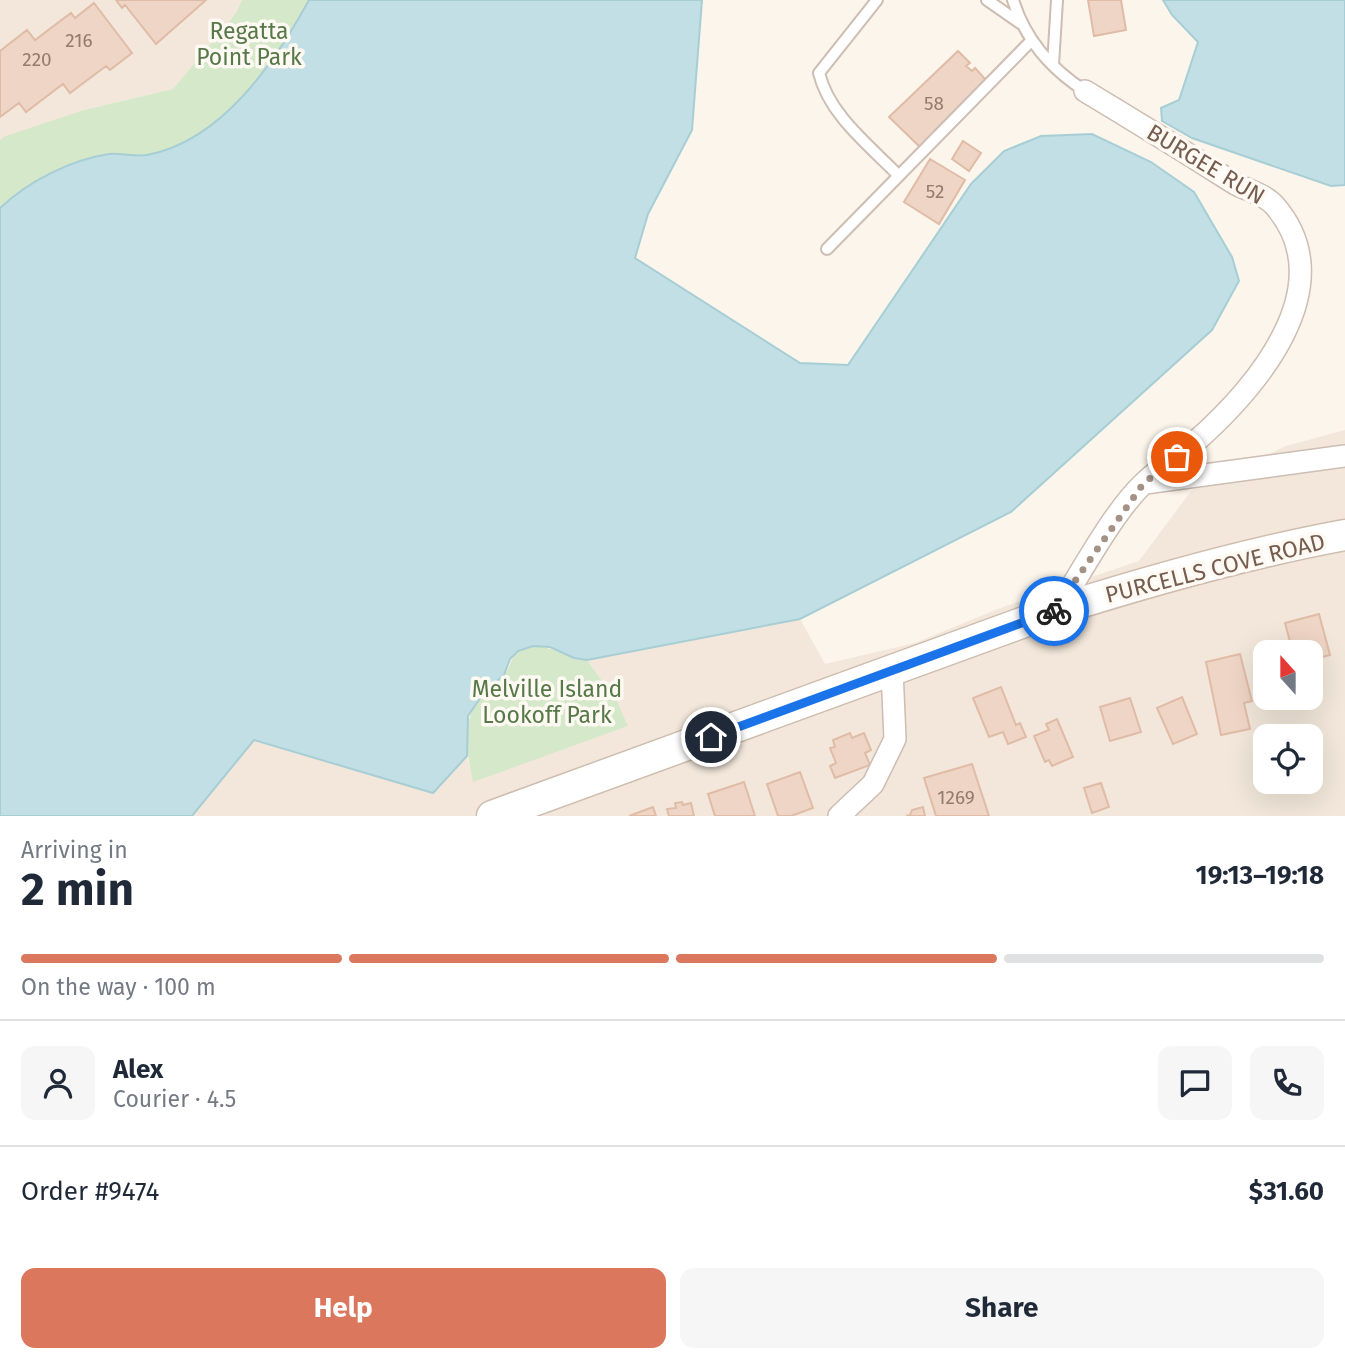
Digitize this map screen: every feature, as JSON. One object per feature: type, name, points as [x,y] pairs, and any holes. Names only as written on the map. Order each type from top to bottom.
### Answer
[{"type":"main road","name":"PURCELLS COVE ROAD","points":[[492,816],[1057,610],[1140,584],[1256,553],[1345,535]]},
{"type":"street","name":"BURGEE RUN","points":[[1057,610],[1112,524],[1143,484],[1194,443],[1254,385],[1298,309],[1302,267],[1296,240],[1269,199],[1240,186],[1085,91]]},
{"type":"street","points":[[1143,484],[1345,456]]},
{"type":"street","points":[[839,816],[873,783],[895,739],[892,670]]},
{"type":"lane","points":[[877,0],[819,73],[824,93],[833,107],[899,176]]},
{"type":"lane","points":[[987,0],[1020,23]]},
{"type":"lane","name":"BURGEE RUN","points":[[1013,0],[1020,23],[1032,40],[1065,78],[1085,91]]},
{"type":"lane","points":[[1053,65],[1057,0]]},
{"type":"lane","points":[[827,249],[1032,40]]},
{"type":"shaded area","points":[[0,0],[242,0],[236,13],[173,89],[84,110],[0,141]]},
{"type":"shaded area","points":[[1345,430],[1345,816],[192,816],[254,740],[433,793],[467,756],[473,781],[628,726],[617,701],[587,660],[800,619],[825,664],[915,643],[1003,607],[1139,561],[1191,491],[1286,446]]},
{"type":"green space","name":"Regatta Point Park","points":[[242,0],[309,0],[263,73],[222,116],[199,134],[174,147],[138,156],[109,154],[65,167],[24,189],[0,208],[0,141],[3,137],[84,110],[173,89],[236,13]]},
{"type":"green space","name":"Melville Island Lookoff Park","points":[[533,646],[587,660],[617,701],[628,726],[473,782],[467,747],[471,713],[483,693],[504,675],[515,654]]},
{"type":"water","points":[[309,0],[702,0],[692,130],[648,214],[635,258],[800,363],[848,365],[971,184],[1004,151],[1041,136],[1092,134],[1151,162],[1194,192],[1232,257],[1239,281],[1212,330],[1011,512],[800,619],[587,660],[574,658],[550,647],[533,646],[518,651],[510,659],[504,675],[485,691],[468,716],[467,756],[433,793],[254,740],[192,816],[0,816],[0,208],[37,181],[80,161],[109,154],[147,155],[174,147],[199,134],[243,96],[263,73]]},
{"type":"water","points":[[1163,0],[1345,0],[1345,185],[1331,186],[1192,138],[1162,121],[1161,108],[1179,100],[1198,42],[1172,15]]},
{"type":"building","points":[[116,0],[206,0],[156,44],[125,5],[122,8]]},
{"type":"building","points":[[1088,0],[1121,0],[1126,30],[1094,36]]},
{"type":"building","points":[[94,3],[132,53],[110,70],[106,66],[70,93],[63,84],[26,112],[19,103],[0,117],[0,51],[27,30],[35,40],[71,13],[75,18]]},
{"type":"building","points":[[958,51],[970,63],[966,66],[972,71],[975,68],[986,80],[920,147],[889,117]]},
{"type":"building","points":[[963,141],[981,153],[969,171],[952,159]]},
{"type":"building","points":[[930,159],[965,180],[939,224],[904,202]]},
{"type":"building","points":[[1319,614],[1330,655],[1323,657],[1323,640],[1290,640],[1285,623]]},
{"type":"building","points":[[1240,654],[1252,701],[1244,703],[1250,729],[1221,735],[1206,662]]},
{"type":"building","points":[[1001,687],[1016,725],[1020,723],[1026,737],[1008,744],[1003,732],[989,737],[973,698]]},
{"type":"building","points":[[1182,697],[1197,734],[1173,744],[1157,708]]},
{"type":"building","points":[[1130,698],[1141,732],[1110,741],[1100,707]]},
{"type":"building","points":[[1057,719],[1073,757],[1052,766],[1049,760],[1045,762],[1034,736],[1049,730],[1046,724]]},
{"type":"building","points":[[850,733],[852,738],[864,733],[871,750],[865,753],[870,765],[835,778],[830,766],[836,763],[830,748],[835,747],[833,740]]},
{"type":"building","points":[[972,764],[989,816],[936,816],[924,778]]},
{"type":"building","points":[[800,772],[813,808],[791,816],[778,816],[767,784]]},
{"type":"building","points":[[744,782],[755,816],[715,816],[708,794]]},
{"type":"building","points":[[1101,783],[1109,807],[1092,813],[1084,788]]},
{"type":"building","points":[[682,802],[683,805],[691,803],[694,816],[669,816],[667,809],[676,808],[675,803]]},
{"type":"building","points":[[653,807],[656,816],[629,816]]},
{"type":"building","points":[[923,807],[925,816],[906,816],[910,815],[912,810]]},
{"type":"way so far","points":[[1054,611],[1112,524],[1143,484],[1177,457]]},
{"type":"route","points":[[711,737],[1054,611]]}]
